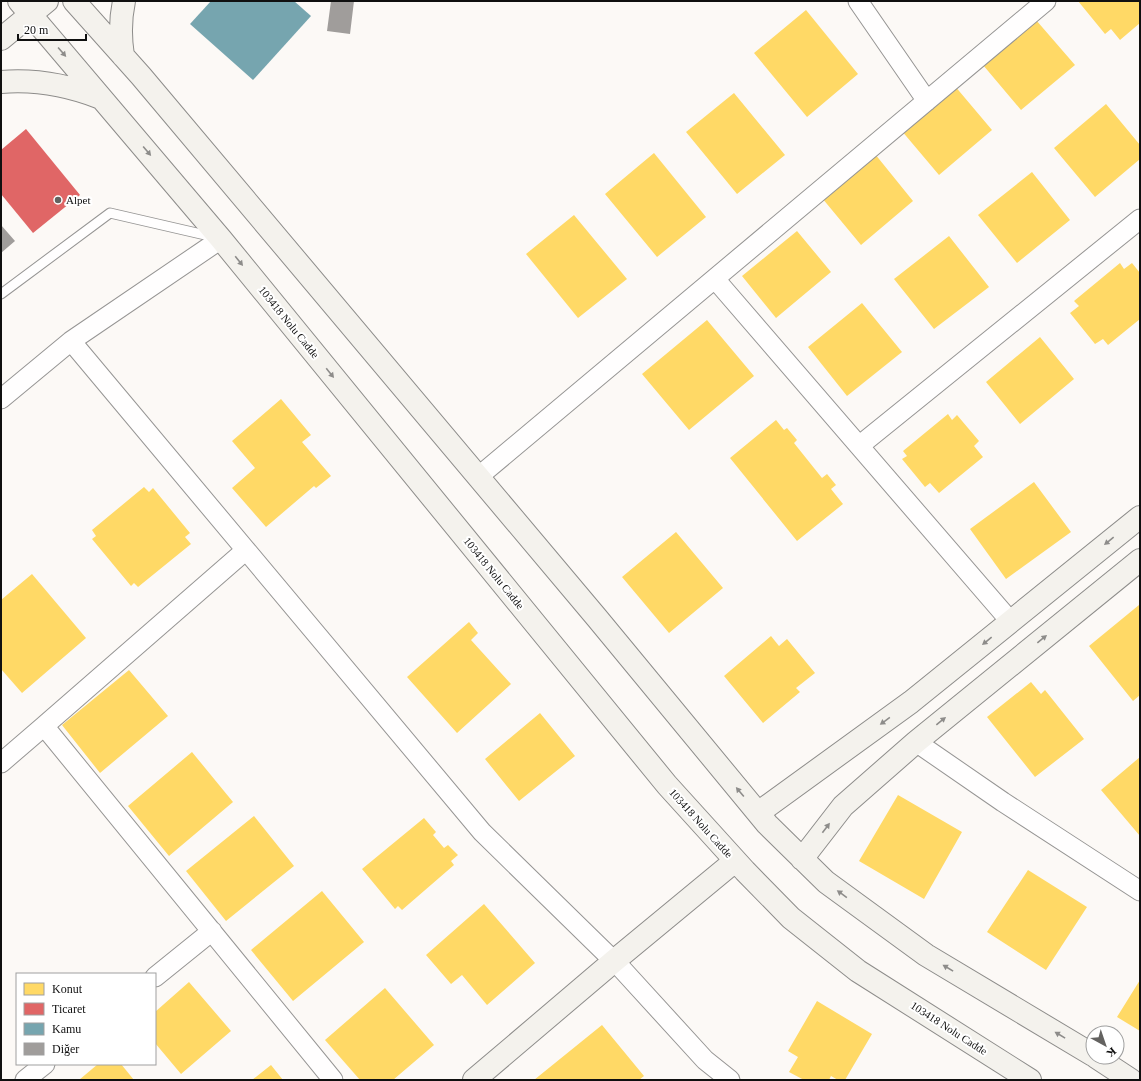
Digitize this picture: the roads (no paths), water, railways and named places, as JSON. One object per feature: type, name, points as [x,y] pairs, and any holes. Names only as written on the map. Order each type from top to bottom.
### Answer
[{"type":"main road","points":[[74,1],[123,56],[758,813],[802,859],[826,882],[926,955],[1085,1050]]},
{"type":"main road","points":[[123,56],[120,36],[121,16],[124,1]]},
{"type":"main road","points":[[1,39],[32,6]]},
{"type":"main road","name":"103418 Nolu Cadde","points":[[32,6],[103,98],[221,239],[666,785],[735,861],[791,918],[858,971],[1030,1080]]},
{"type":"main road","points":[[1,82],[18,81],[62,85],[103,98]]},
{"type":"main road","points":[[758,813],[911,702],[1140,517]]},
{"type":"main road","points":[[802,859],[843,806],[916,742],[1140,560]]},
{"type":"main road","points":[[474,1080],[614,960],[735,861]]},
{"type":"main road","points":[[1108,1065],[1131,1080]]},
{"type":"street","points":[[858,1],[927,101]]},
{"type":"street","points":[[478,478],[1046,1]]},
{"type":"street","points":[[859,446],[1140,218]]},
{"type":"street","points":[[1,399],[71,341],[221,239]]},
{"type":"street","points":[[715,279],[1011,622]]},
{"type":"street","points":[[71,341],[482,832],[614,960],[705,1060],[726,1079]]},
{"type":"street","points":[[1,763],[246,550]]},
{"type":"street","points":[[44,726],[333,1080]]},
{"type":"street","points":[[916,742],[1003,802],[1140,891]]},
{"type":"street","points":[[156,976],[212,931]]},
{"type":"street","points":[[25,1080],[45,1065]]},
{"type":"lane","points":[[1,294],[110,213],[221,239]]},
{"type":"place","name":"Alpet","points":[[58,200]]}]
